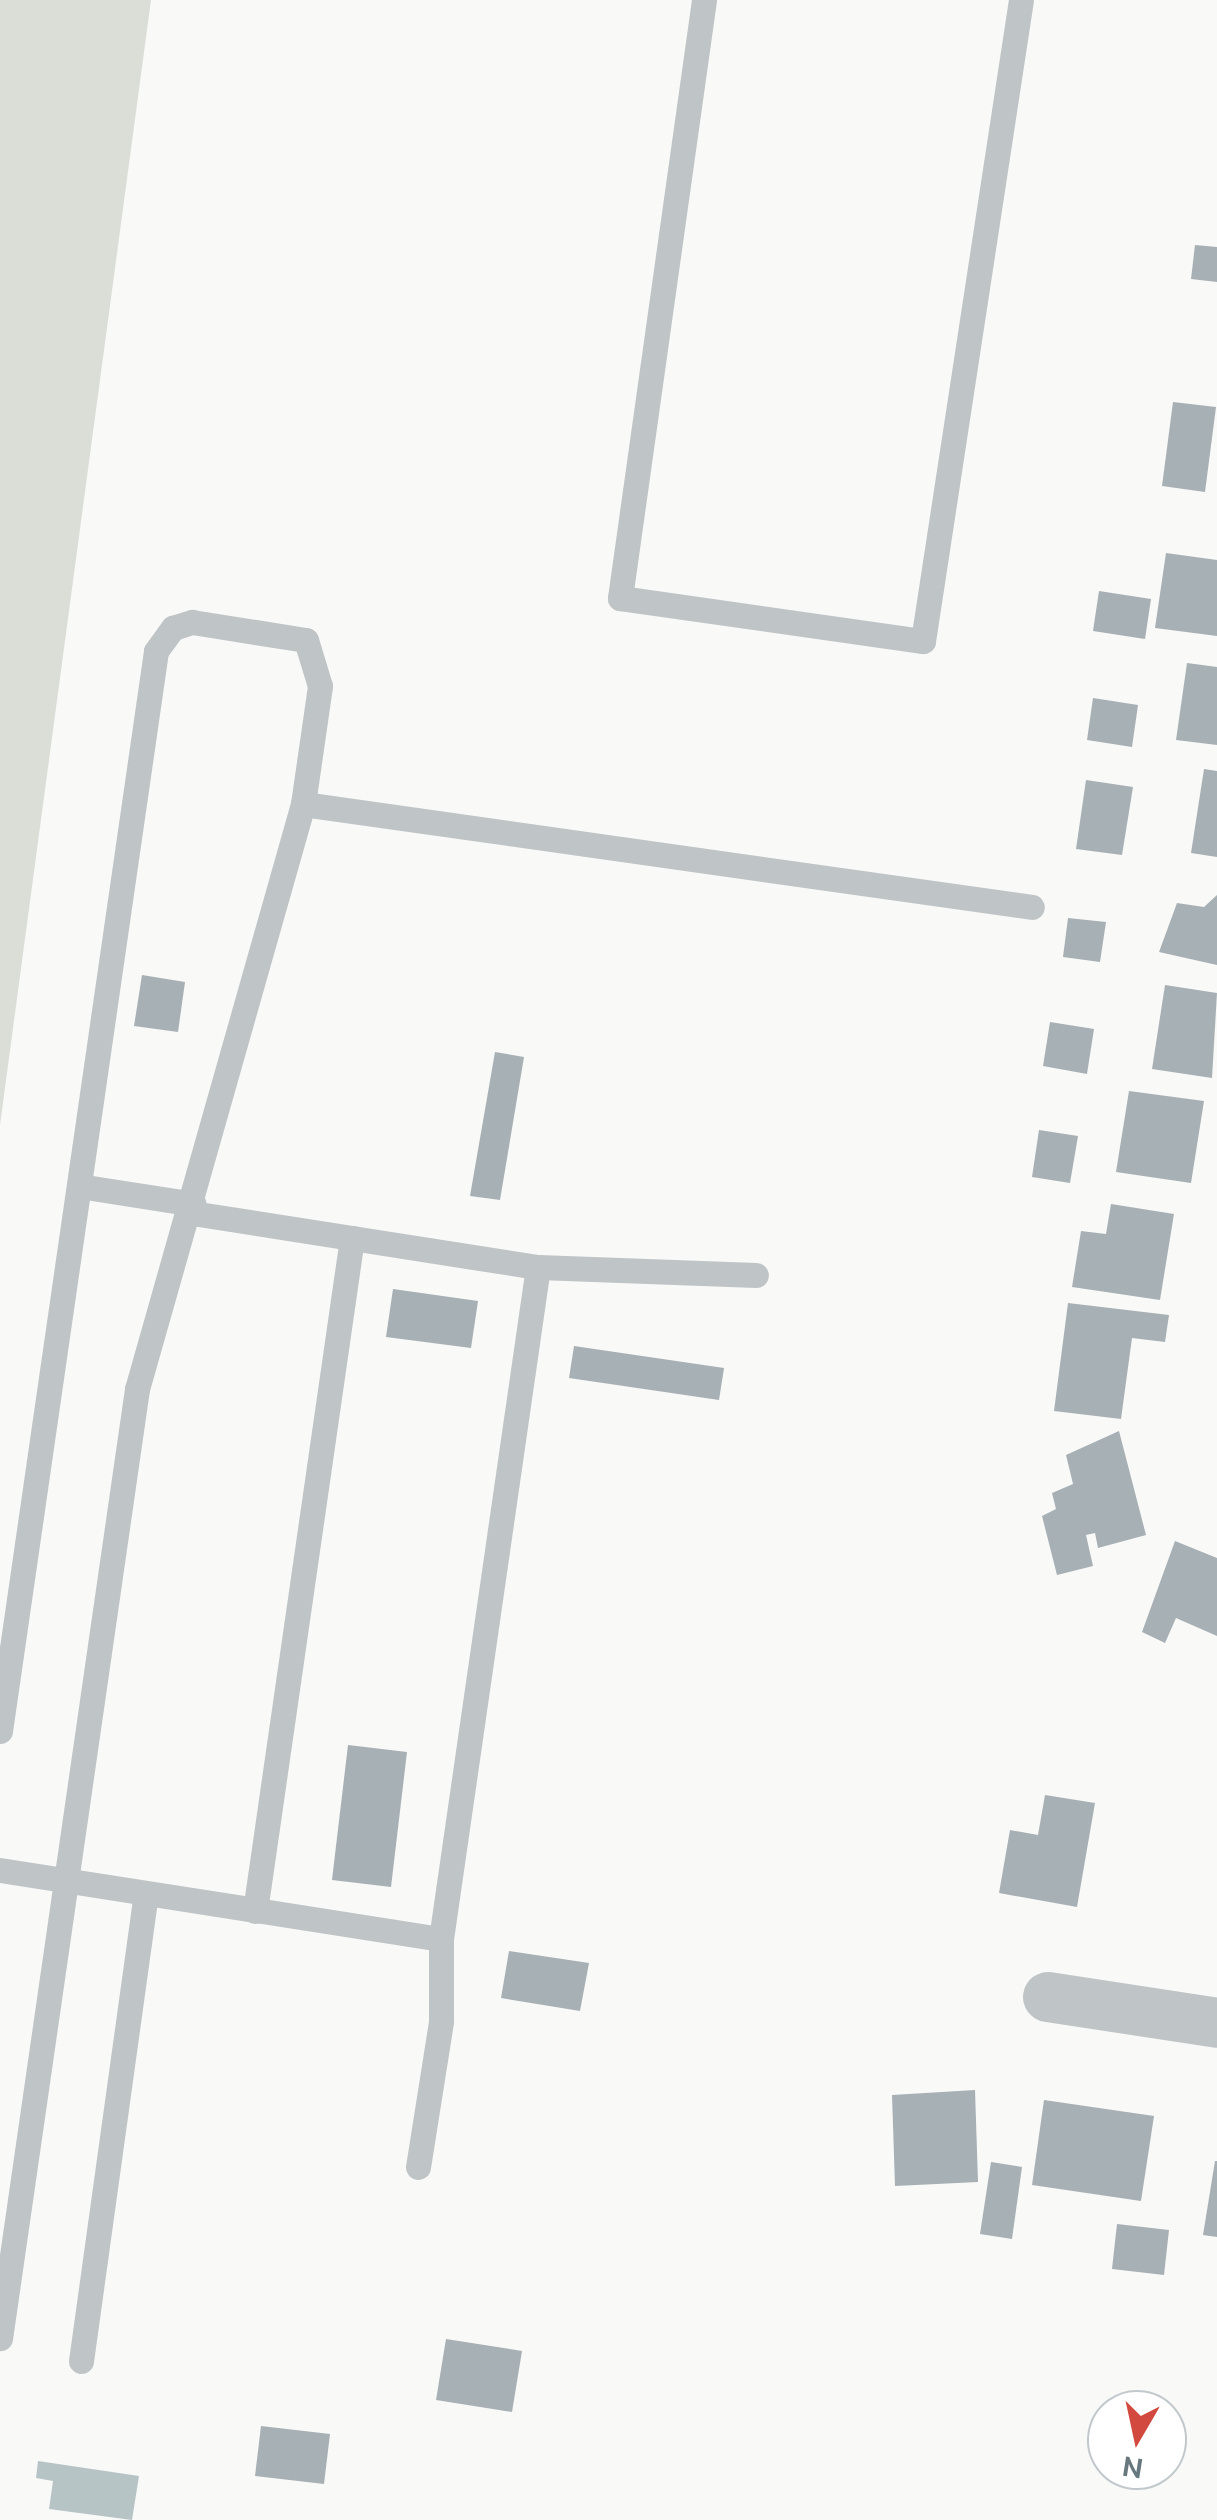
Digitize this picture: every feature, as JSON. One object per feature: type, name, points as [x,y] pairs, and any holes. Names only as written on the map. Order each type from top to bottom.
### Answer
[{"type":"street","points":[[1048,1998],[1217,2023]]},
{"type":"lane","points":[[704,0],[620,598],[923,642],[1021,0]]},
{"type":"lane","points":[[0,1731],[156,651],[173,628],[192,622],[306,640],[320,686],[302,804],[193,1208],[137,1389],[0,2338]]},
{"type":"lane","points":[[302,804],[1032,907]]},
{"type":"lane","points":[[79,1186],[352,1238],[538,1267],[756,1275]]},
{"type":"lane","points":[[255,1910],[352,1238]]},
{"type":"lane","points":[[418,2167],[441,2021],[441,1939],[538,1267]]},
{"type":"lane","points":[[0,1870],[441,1939]]},
{"type":"lane","points":[[80,2361],[146,1895]]},
{"type":"shaded area","points":[[0,0],[151,0],[0,1125]]},
{"type":"shaded area","points":[[38,2461],[139,2476],[132,2520],[49,2509],[53,2481],[36,2478]]},
{"type":"building","points":[[1195,245],[1217,247],[1217,282],[1191,279]]},
{"type":"building","points":[[1173,402],[1216,407],[1205,492],[1162,486]]},
{"type":"building","points":[[1166,553],[1217,560],[1217,636],[1155,628]]},
{"type":"building","points":[[1099,591],[1151,599],[1145,639],[1093,631]]},
{"type":"building","points":[[1187,663],[1217,667],[1217,745],[1176,740]]},
{"type":"building","points":[[1093,698],[1138,705],[1132,747],[1087,740]]},
{"type":"building","points":[[1204,769],[1217,771],[1217,857],[1191,853]]},
{"type":"building","points":[[1086,780],[1133,787],[1122,855],[1076,849]]},
{"type":"building","points":[[1217,895],[1217,965],[1159,952],[1177,903],[1204,907]]},
{"type":"building","points":[[1068,918],[1106,922],[1100,962],[1063,957]]},
{"type":"building","points":[[142,975],[185,982],[178,1032],[134,1026]]},
{"type":"building","points":[[1165,985],[1217,993],[1212,1078],[1152,1069]]},
{"type":"building","points":[[1050,1022],[1094,1029],[1087,1074],[1043,1066]]},
{"type":"building","points":[[495,1052],[524,1057],[500,1200],[470,1196]]},
{"type":"building","points":[[1129,1091],[1204,1101],[1191,1183],[1116,1172]]},
{"type":"building","points":[[1039,1130],[1078,1136],[1070,1183],[1032,1177]]},
{"type":"building","points":[[1111,1204],[1174,1214],[1160,1300],[1072,1287],[1081,1231],[1106,1234]]},
{"type":"building","points":[[393,1289],[478,1301],[471,1348],[386,1337]]},
{"type":"building","points":[[1068,1303],[1169,1315],[1165,1342],[1132,1338],[1121,1419],[1054,1411]]},
{"type":"building","points":[[574,1346],[724,1368],[719,1400],[569,1378]]},
{"type":"building","points":[[1119,1431],[1146,1535],[1098,1548],[1095,1533],[1086,1535],[1093,1566],[1057,1575],[1042,1516],[1056,1509],[1052,1493],[1073,1484],[1066,1455]]},
{"type":"building","points":[[1175,1541],[1217,1558],[1217,1636],[1176,1618],[1165,1643],[1142,1632]]},
{"type":"building","points":[[348,1745],[407,1752],[391,1887],[332,1880]]},
{"type":"building","points":[[1045,1795],[1095,1803],[1077,1907],[999,1893],[1010,1830],[1038,1835]]},
{"type":"building","points":[[509,1951],[589,1963],[580,2011],[501,1998]]},
{"type":"building","points":[[975,2090],[978,2182],[895,2186],[892,2095]]},
{"type":"building","points":[[1044,2100],[1154,2116],[1141,2201],[1032,2185]]},
{"type":"building","points":[[1217,2161],[1217,2237],[1203,2235]]},
{"type":"building","points":[[991,2162],[1022,2167],[1012,2239],[980,2234]]},
{"type":"building","points":[[1117,2224],[1169,2230],[1164,2275],[1112,2269]]},
{"type":"building","points":[[446,2339],[522,2351],[512,2412],[436,2400]]},
{"type":"building","points":[[261,2426],[330,2434],[324,2484],[255,2476]]}]
